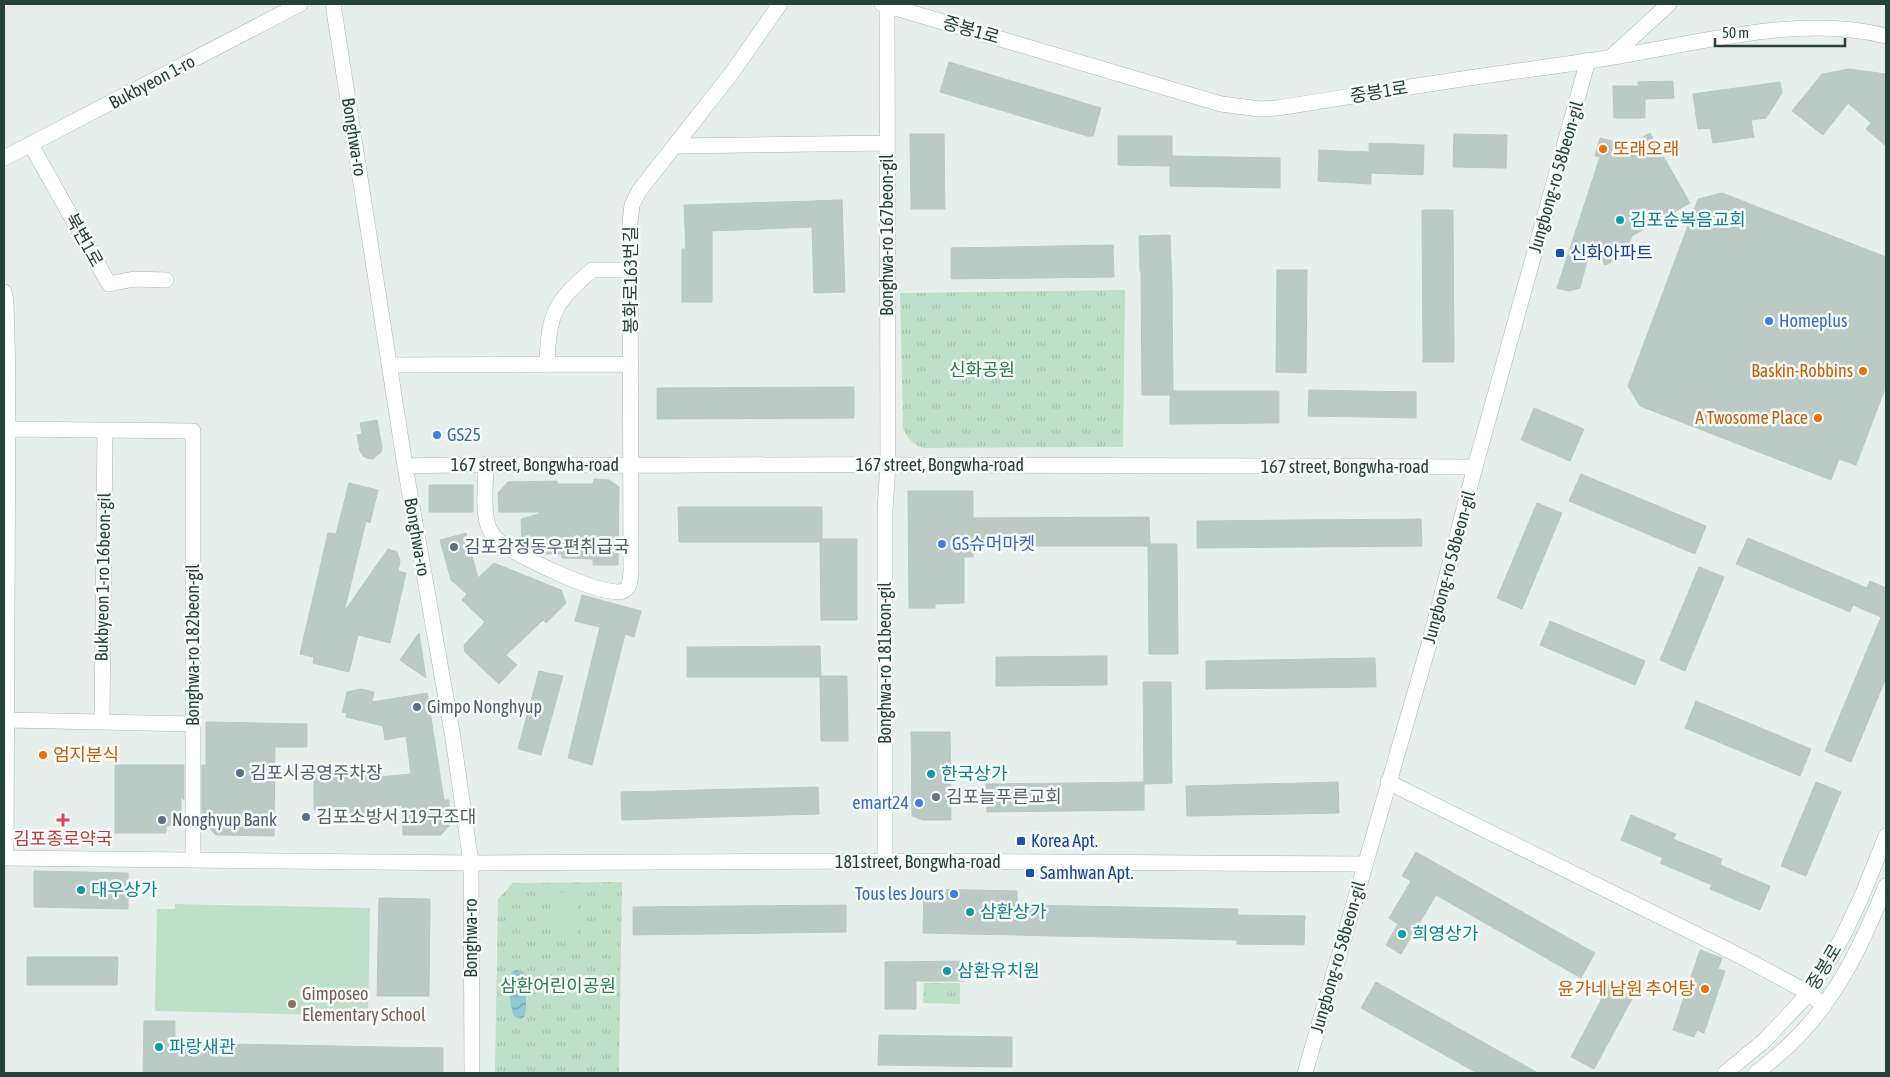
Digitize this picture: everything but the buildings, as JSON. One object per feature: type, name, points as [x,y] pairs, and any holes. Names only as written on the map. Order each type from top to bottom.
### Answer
[{"type":"street","name":"Bukbyeon 1-ro","points":[[4,158],[300,4]]},
{"type":"street","name":"Bonghwa-ro","points":[[333,4],[405,466],[453,738],[471,863],[472,1073]]},
{"type":"street","name":"봉화로163번길","points":[[486,464],[488,527],[502,545],[549,570],[610,591],[622,592],[627,588],[630,584],[631,571],[630,223],[634,198],[732,74],[780,4]]},
{"type":"street","name":"중봉1로","points":[[885,4],[1221,104],[1260,109],[1611,57],[1729,37],[1796,29],[1840,29],[1870,32],[1886,36]]},
{"type":"street","name":"Bonghwa-ro 167beon-gil","points":[[885,4],[888,464]]},
{"type":"street","points":[[1611,57],[1669,4]]},
{"type":"street","name":"Jungbong-ro 58beon-gil","points":[[1305,1073],[1429,644],[1475,467],[1588,60]]},
{"type":"street","points":[[674,146],[887,143]]},
{"type":"street","name":"북변1로","points":[[31,145],[108,284],[134,279],[166,280]]},
{"type":"street","points":[[547,363],[548,333],[552,317],[570,289],[592,270],[630,270]]},
{"type":"street","points":[[4,292],[7,327],[8,720],[5,858],[471,863]]},
{"type":"street","points":[[389,364],[631,364]]},
{"type":"street","points":[[6,429],[105,431]]},
{"type":"street","name":"Bonghwa-ro 182beon-gil","points":[[105,431],[192,431],[193,860]]},
{"type":"street","name":"Bukbyeon 1-ro 16beon-gil","points":[[102,722],[105,431]]},
{"type":"street","name":"167 street, Bongwha-road","points":[[405,466],[486,464],[630,466],[888,464],[1475,467]]},
{"type":"street","name":"Bonghwa-ro 181beon-gil","points":[[885,861],[886,510],[888,464]]},
{"type":"street","points":[[8,720],[192,724]]},
{"type":"street","points":[[1388,782],[1728,950],[1808,993],[1824,1006]]},
{"type":"street","name":"중봉로","points":[[1725,1073],[1765,1040],[1808,993],[1842,938],[1886,836]]},
{"type":"street","name":"181street, Bongwha-road","points":[[471,863],[885,861],[1365,864]]},
{"type":"street","points":[[1756,1073],[1798,1035],[1824,1006],[1862,939],[1886,886]]},
{"type":"green space","name":"신화공원","points":[[1125,290],[1123,447],[922,448],[906,435],[903,428],[900,293]]},
{"type":"green space","name":"삼환어린이공원","points":[[622,882],[619,1073],[495,1073],[498,899],[513,883]]},
{"type":"green space","points":[[553,893],[578,893],[577,939],[552,938]]},
{"type":"green space","points":[[175,904],[370,908],[368,1016],[155,1011],[157,909],[175,909]]},
{"type":"green space","points":[[924,983],[960,983],[960,1004],[923,1003]]},
{"type":"water","points":[[515,970],[522,971],[528,976],[526,1012],[522,1018],[514,1016],[511,1003],[509,980]]},
{"type":"place","name":"또래오래","points":[[1603,149]]},
{"type":"place","name":"김포순복음교회","points":[[1620,220]]},
{"type":"place","name":"신화아파트","points":[[1560,253]]},
{"type":"place","name":"Homeplus","points":[[1769,321]]},
{"type":"place","name":"Baskin-Robbins","points":[[1863,371]]},
{"type":"place","name":"A Twosome Place","points":[[1818,418]]},
{"type":"place","name":"GS25","points":[[437,435]]},
{"type":"place","name":"GS슈머마켓","points":[[942,544]]},
{"type":"place","name":"김포감정동우편취급국","points":[[454,547]]},
{"type":"place","name":"Gimpo Nonghyup","points":[[417,707]]},
{"type":"place","name":"엄지분식","points":[[43,755]]},
{"type":"place","name":"김포시공영주차장","points":[[240,773]]},
{"type":"place","name":"한국상가","points":[[931,774]]},
{"type":"place","name":"김포늘푸른교회","points":[[936,797]]},
{"type":"place","name":"emart24","points":[[919,803]]},
{"type":"place","name":"김포소방서 119구조대","points":[[306,817]]},
{"type":"place","name":"김포종로약국","points":[[63,820]]},
{"type":"place","name":"Nonghyup Bank","points":[[162,820]]},
{"type":"place","name":"Korea Apt.","points":[[1021,841]]},
{"type":"place","name":"Samhwan Apt.","points":[[1030,873]]},
{"type":"place","name":"대우상가","points":[[81,890]]},
{"type":"place","name":"Tous les Jours","points":[[954,894]]},
{"type":"place","name":"삼환상가","points":[[970,912]]},
{"type":"place","name":"희영상가","points":[[1402,934]]},
{"type":"place","name":"삼환유치원","points":[[947,971]]},
{"type":"place","name":"윤가네 남원 추어탕","points":[[1705,989]]},
{"type":"place","name":"Gimposeo Elementary School","points":[[292,1004]]},
{"type":"place","name":"파랑새관","points":[[159,1047]]}]
